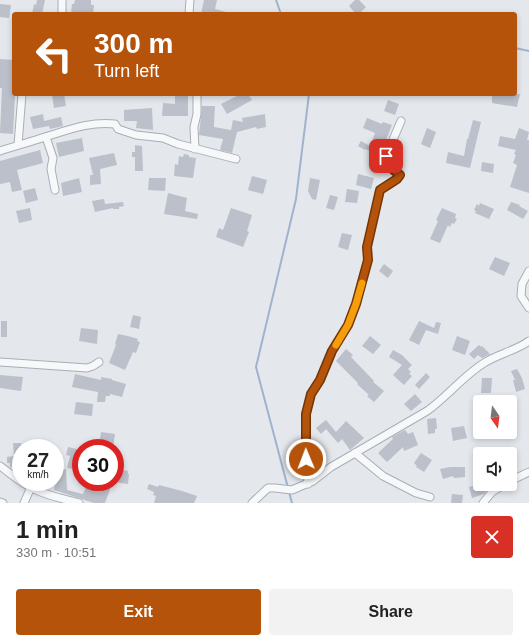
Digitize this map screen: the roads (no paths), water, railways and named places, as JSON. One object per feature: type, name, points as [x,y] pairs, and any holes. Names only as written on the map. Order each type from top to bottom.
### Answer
[{"type":"street","points":[[62,0],[62,12]]},
{"type":"street","points":[[189,12],[190,0]]},
{"type":"street","points":[[18,145],[22,96]]},
{"type":"street","points":[[195,149],[194,127],[197,114],[197,96]]},
{"type":"street","points":[[308,484],[306,414],[311,394],[320,380],[332,351],[348,325],[356,304],[368,260],[367,247],[380,190],[397,179],[400,175],[386,164],[386,156],[401,121]]},
{"type":"street","points":[[0,151],[83,126],[106,123],[115,124],[118,129],[136,135],[163,138],[195,149],[236,159]]},
{"type":"street","points":[[46,137],[53,158],[51,169],[55,190]]},
{"type":"street","points":[[529,271],[522,284],[521,296],[529,308]]},
{"type":"street","points":[[252,503],[268,488],[292,490],[308,484],[355,453],[439,402],[466,376],[485,362],[529,342]]},
{"type":"street","points":[[0,362],[87,368],[100,362]]},
{"type":"street","points":[[355,453],[383,476],[416,493],[430,496]]},
{"type":"street","points":[[0,466],[12,475]]},
{"type":"street","points":[[517,478],[529,472]]},
{"type":"street","points":[[24,503],[30,491]]},
{"type":"street","points":[[39,491],[79,503]]},
{"type":"street","points":[[483,503],[494,491]]},
{"type":"waterway","points":[[276,0],[280,12]]},
{"type":"waterway","points":[[517,48],[529,51]]},
{"type":"waterway","points":[[292,503],[256,367],[296,199],[309,96]]}]
